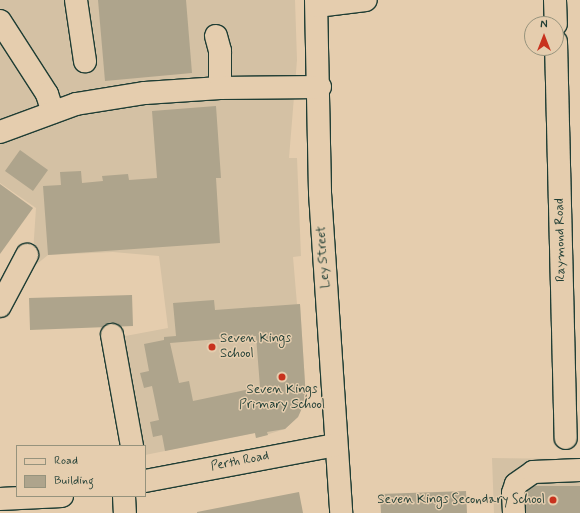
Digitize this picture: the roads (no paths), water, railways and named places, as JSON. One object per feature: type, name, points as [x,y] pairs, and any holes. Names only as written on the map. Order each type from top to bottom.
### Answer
[{"type":"street","points":[[76,0],[85,61]]},
{"type":"street","points":[[317,3],[366,0]]},
{"type":"street","points":[[555,0],[556,16]]},
{"type":"street","name":"Ley Street","points":[[317,3],[320,87],[320,193],[335,445],[341,513]]},
{"type":"street","points":[[0,21],[46,94],[53,112]]},
{"type":"street","points":[[216,36],[220,51],[220,88]]},
{"type":"street","name":"Raymond Road","points":[[556,56],[566,438]]},
{"type":"street","points":[[0,132],[76,104],[145,93],[220,88],[320,87]]},
{"type":"street","points":[[0,306],[27,255]]},
{"type":"street","points":[[112,335],[132,445]]},
{"type":"street","name":"Perth Road","points":[[146,481],[335,445]]},
{"type":"street","points":[[514,513],[513,493],[516,484],[533,472],[580,470]]},
{"type":"street","points":[[0,499],[41,497]]},
{"type":"street","points":[[124,497],[125,513]]},
{"type":"place","name":"Seven Kings School","points":[[212,347]]},
{"type":"place","name":"Seven Kings Primary School","points":[[282,377]]},
{"type":"place","name":"Seven Kings Secondary School","points":[[553,500]]}]
